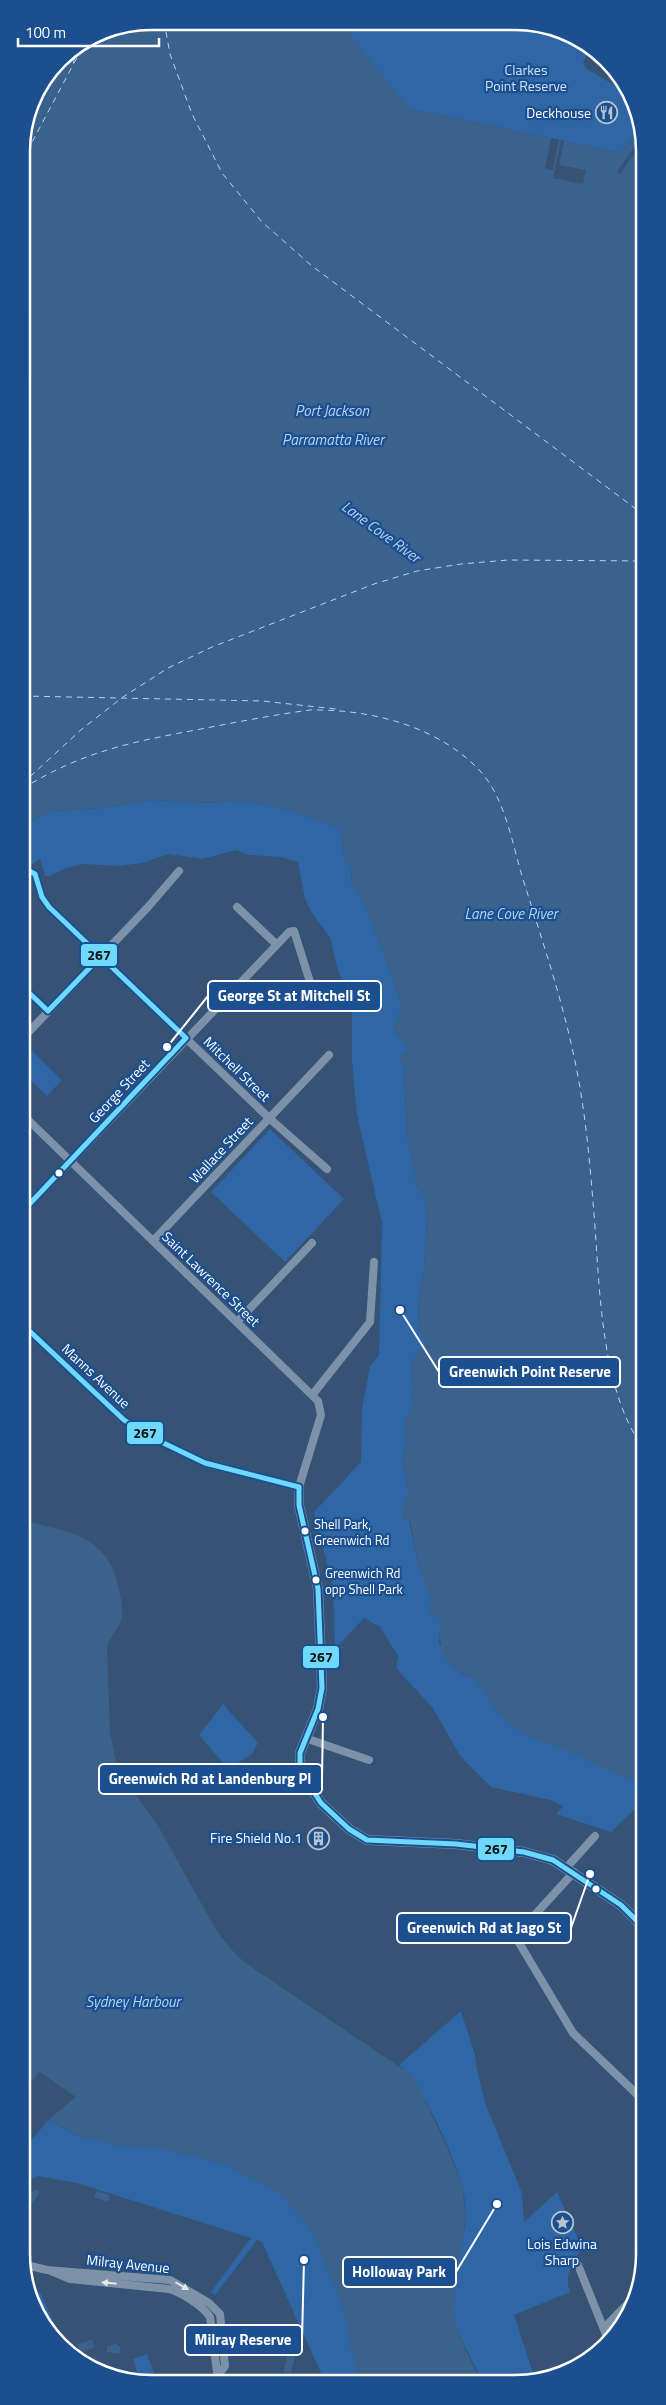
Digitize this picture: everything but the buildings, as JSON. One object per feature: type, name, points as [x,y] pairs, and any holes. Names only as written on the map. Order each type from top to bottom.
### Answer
[{"type":"street","name":"Mitchell Street","points":[[30,871],[35,874],[46,904],[269,1118],[327,1169]]},
{"type":"street","points":[[30,1030],[179,871]]},
{"type":"street","points":[[237,907],[276,944]]},
{"type":"street","name":"George Street","points":[[30,1204],[289,932],[294,931],[311,985]]},
{"type":"street","points":[[30,993],[48,1010]]},
{"type":"street","name":"Wallace Street","points":[[153,1241],[328,1055]]},
{"type":"street","name":"Saint Lawrence Street","points":[[30,1122],[313,1394],[318,1401],[321,1415],[299,1487]]},
{"type":"street","points":[[238,1321],[312,1243]]},
{"type":"street","points":[[313,1394],[370,1322],[374,1262]]},
{"type":"street","name":"Manns Avenue","points":[[30,1332],[124,1420],[153,1438],[205,1463],[299,1487]]},
{"type":"street","points":[[299,1487],[299,1505],[318,1590],[322,1688],[318,1708],[305,1738],[300,1762],[307,1781],[321,1804],[357,1836],[378,1842],[456,1844],[524,1852],[554,1860],[636,1917]]},
{"type":"street","points":[[305,1738],[369,1760]]},
{"type":"street","points":[[595,1836],[520,1931],[518,1941],[573,2033],[636,2093]]},
{"type":"street","points":[[576,2260],[606,2334]]},
{"type":"street","name":"Milray Avenue","points":[[31,2266],[47,2270],[170,2280],[182,2286],[215,2307],[220,2316],[225,2366],[220,2375]]},
{"type":"street","points":[[604,2328],[623,2309]]},
{"type":"green space","name":"Clarkes Point Reserve","points":[[347,30],[523,30],[554,36],[587,53],[583,64],[587,69],[618,87],[627,105],[635,134],[621,153],[410,109]]},
{"type":"green space","points":[[155,800],[207,803],[240,801],[287,809],[340,828],[345,860],[352,868],[351,883],[362,900],[374,927],[402,1006],[394,1030],[403,1039],[408,1050],[399,1056],[404,1069],[407,1135],[417,1186],[425,1196],[427,1222],[424,1269],[418,1297],[419,1328],[426,1341],[411,1365],[413,1408],[407,1446],[402,1455],[409,1495],[402,1519],[409,1521],[419,1567],[441,1620],[439,1643],[462,1675],[475,1679],[496,1710],[525,1733],[636,1781],[636,1808],[611,1832],[556,1814],[563,1806],[550,1800],[491,1787],[461,1757],[432,1707],[396,1668],[398,1656],[380,1627],[364,1618],[335,1649],[333,1588],[314,1512],[361,1462],[362,1409],[370,1366],[379,1355],[382,1223],[357,1115],[352,1062],[352,1008],[336,964],[331,939],[312,913],[305,899],[298,862],[279,857],[249,855],[236,850],[202,859],[169,854],[142,863],[119,866],[84,864],[66,868],[50,876],[45,876],[40,859],[30,866],[30,821],[51,811],[101,808]]},
{"type":"green space","points":[[32,1051],[62,1080],[47,1096],[30,1080],[30,1053]]},
{"type":"green space","points":[[270,1129],[344,1199],[285,1262],[211,1192]]},
{"type":"green space","points":[[223,1704],[258,1743],[252,1754],[228,1769],[199,1735]]},
{"type":"green space","points":[[461,2011],[475,2055],[486,2105],[522,2193],[524,2222],[557,2192],[582,2248],[570,2269],[568,2286],[570,2292],[514,2315],[533,2374],[479,2375],[461,2339],[455,2322],[452,2302],[465,2226],[465,2200],[453,2159],[432,2113],[409,2076],[399,2065]]},
{"type":"green space","points":[[49,2119],[77,2136],[153,2146],[265,2174],[328,2245],[348,2299],[362,2375],[322,2375],[262,2242],[257,2240],[215,2295],[211,2292],[251,2238],[77,2183],[38,2176],[30,2180],[30,2142]]},
{"type":"green space","points":[[40,2292],[54,2323],[52,2324],[50,2321],[36,2294]]},
{"type":"green space","points":[[147,2354],[155,2375],[138,2374],[133,2359]]},
{"type":"water","name":"Port Jackson","points":[[143,30],[348,30],[410,109],[621,153],[635,134],[636,1781],[616,1774],[564,1749],[537,1740],[509,1723],[493,1707],[475,1679],[464,1675],[450,1664],[442,1649],[440,1620],[428,1612],[432,1602],[419,1567],[410,1521],[402,1519],[403,1501],[409,1495],[402,1455],[407,1446],[404,1417],[413,1408],[411,1365],[426,1341],[419,1328],[418,1296],[424,1269],[427,1222],[425,1196],[417,1186],[407,1135],[404,1069],[399,1056],[408,1050],[403,1039],[394,1030],[402,1006],[374,927],[362,900],[351,883],[352,869],[345,860],[340,828],[287,809],[240,801],[196,803],[155,800],[101,808],[51,811],[30,821],[30,143],[39,105],[50,84],[65,65],[98,42],[112,36]]},
{"type":"water","name":"Sydney Harbour","points":[[30,1522],[55,1528],[84,1539],[96,1547],[106,1558],[114,1572],[121,1600],[122,1616],[107,1647],[110,1733],[118,1771],[157,1824],[216,1930],[244,1962],[413,2076],[444,2140],[461,2183],[466,2213],[453,2312],[459,2336],[478,2375],[357,2375],[343,2309],[313,2233],[283,2196],[227,2165],[161,2148],[118,2146],[78,2136],[49,2119],[76,2097],[40,2072],[30,2083]]},
{"type":"water","points":[[38,2190],[39,2194],[30,2204],[30,2192]]},
{"type":"water","points":[[96,2191],[110,2195],[108,2202],[94,2197]]},
{"type":"water","points":[[92,2339],[95,2347],[81,2353],[77,2345]]},
{"type":"water","points":[[116,2344],[121,2347],[119,2354],[107,2352],[107,2346]]},
{"type":"water","points":[[288,2354],[295,2356],[291,2373],[283,2372]]},
{"type":"pier","points":[[551,138],[559,140],[553,170],[545,169]]},
{"type":"pier","points":[[561,140],[564,141],[559,165],[586,170],[583,184],[553,178]]},
{"type":"pier","points":[[636,145],[636,151],[620,174],[617,172]]},
{"type":"ferry route","points":[[166,30],[170,54],[192,114],[222,173],[262,222],[312,266],[636,509]]},
{"type":"ferry route","points":[[74,63],[80,53]]},
{"type":"ferry route","points":[[30,146],[73,65],[75,57]]},
{"type":"ferry route","points":[[30,777],[82,729],[123,697],[168,668],[212,647],[374,584],[417,571],[461,564],[508,560],[636,561]]},
{"type":"ferry route","points":[[30,696],[262,701],[336,709]]},
{"type":"ferry route","points":[[30,784],[66,765],[130,744],[242,721],[310,710],[356,713],[402,723],[445,743],[464,756],[481,772],[496,795],[507,821],[568,1030],[577,1070],[586,1127],[600,1297],[609,1363],[618,1395],[629,1424],[636,1436]]},
{"type":"transit line","name":"267","points":[[30,871],[35,874],[42,897],[49,907],[186,1038]]},
{"type":"transit line","name":"267","points":[[30,994],[48,1011],[101,956]]},
{"type":"transit line","name":"267","points":[[30,1204],[186,1038]]},
{"type":"transit line","name":"267","points":[[30,1332],[124,1420],[153,1438],[205,1463],[299,1487]]},
{"type":"transit line","name":"267","points":[[299,1487],[299,1505],[318,1589],[322,1688],[318,1709],[300,1753],[300,1763],[307,1781],[321,1803],[349,1829],[367,1840],[456,1844],[524,1852],[553,1860],[621,1905],[636,1920]]},
{"type":"place","name":"Deckhouse","points":[[607,113]]},
{"type":"place","name":"George St at Mitchell St","points":[[167,1047]]},
{"type":"place","name":"Greenwich Point Reserve","points":[[400,1310]]},
{"type":"place","name":"Shell Park, Greenwich Rd","points":[[305,1531]]},
{"type":"place","name":"Greenwich Rd opp Shell Park","points":[[316,1580]]},
{"type":"place","name":"Greenwich Rd at Landenburg Pl","points":[[323,1717]]},
{"type":"place","name":"Fire Shield No.1","points":[[318,1838]]},
{"type":"place","name":"Greenwich Rd at Jago St","points":[[590,1874]]},
{"type":"place","name":"Holloway Park","points":[[497,2204]]},
{"type":"place","name":"Lois Edwina Sharp","points":[[562,2222]]},
{"type":"place","name":"Milray Reserve","points":[[304,2260]]},
{"type":"water label","name":"Parramatta River","points":[[333,440]]},
{"type":"water label","name":"Lane Cove River","points":[[381,532]]},
{"type":"water label","name":"Lane Cove River","points":[[511,914]]}]
